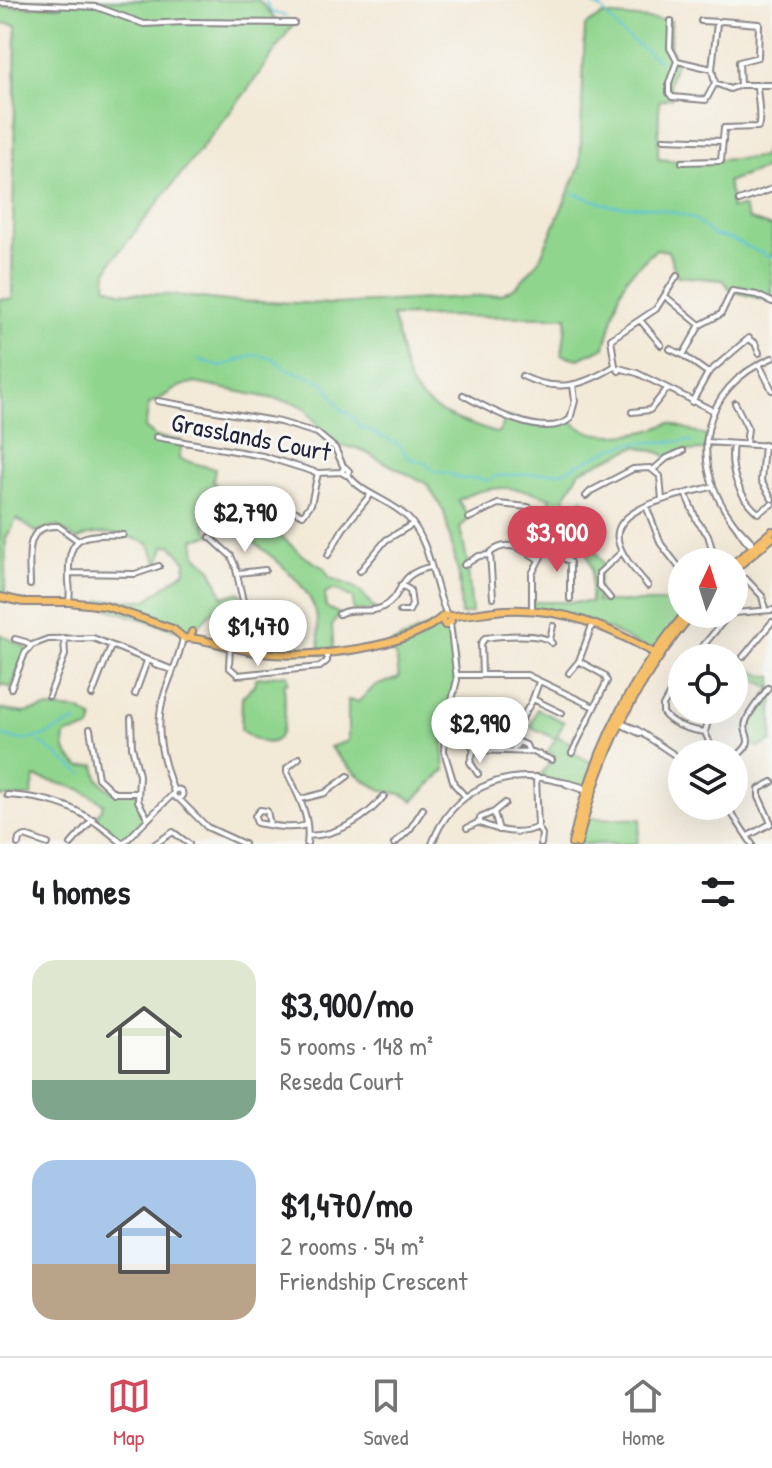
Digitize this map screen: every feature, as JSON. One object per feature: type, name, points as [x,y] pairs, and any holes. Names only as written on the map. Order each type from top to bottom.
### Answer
[{"type":"main road","points":[[748,555],[772,531]]},
{"type":"main road","points":[[748,552],[772,538]]},
{"type":"main road","points":[[0,597],[116,609],[186,635],[260,653],[327,654],[374,646],[463,615],[532,610],[593,623],[654,653],[663,651]]},
{"type":"main road","points":[[575,844],[589,791],[636,680],[674,628]]},
{"type":"main road","points":[[617,722],[681,628]]},
{"type":"main road","points":[[654,653],[656,661]]},
{"type":"street","points":[[2,3],[97,7],[144,24],[294,23]]},
{"type":"street","points":[[671,21],[670,48],[677,61],[669,83],[669,93],[672,97],[704,101],[715,83],[712,69],[719,22]]},
{"type":"street","points":[[701,21],[759,24],[758,57],[739,62],[740,85]]},
{"type":"street","points":[[664,32],[671,32]]},
{"type":"street","points":[[677,61],[712,69]]},
{"type":"street","points":[[715,83],[730,89],[740,85],[772,85]]},
{"type":"street","points":[[682,162],[690,166],[721,161],[726,127],[760,125],[757,85]]},
{"type":"street","points":[[664,139],[723,141]]},
{"type":"street","points":[[739,201],[772,189]]},
{"type":"street","points":[[614,369],[611,339],[656,309],[677,276]]},
{"type":"street","points":[[683,355],[700,325],[721,314],[732,291],[757,295],[772,302]]},
{"type":"street","points":[[664,295],[700,325]]},
{"type":"street","points":[[640,320],[661,345]]},
{"type":"street","points":[[692,402],[708,373],[749,339],[755,343],[759,353]]},
{"type":"street","points":[[670,349],[708,373]]},
{"type":"street","points":[[754,548],[711,487],[706,442],[714,411],[730,387],[746,372],[772,358]]},
{"type":"street","points":[[759,364],[772,389]]},
{"type":"street","points":[[522,376],[557,386],[573,385],[614,369],[629,371],[714,411]]},
{"type":"street","points":[[463,395],[515,420],[557,425],[570,419],[575,401],[573,385]]},
{"type":"street","points":[[632,412],[653,408],[667,389]]},
{"type":"street","points":[[158,401],[280,422],[317,433],[332,444],[342,470],[359,488],[400,510],[413,524],[452,638],[457,675],[443,745],[453,780],[465,797]]},
{"type":"street","points":[[735,403],[748,429],[746,444]]},
{"type":"street","name":"Grasslands Court","points":[[156,437],[263,456],[318,473],[342,470]]},
{"type":"street","points":[[706,442],[772,446]]},
{"type":"street","points":[[733,444],[731,462],[739,488],[758,513],[772,501],[761,481],[764,445]]},
{"type":"street","points":[[586,496],[633,469],[654,469],[667,458],[683,451]]},
{"type":"street","points":[[654,469],[661,480],[662,500]]},
{"type":"street","points":[[233,491],[267,499],[303,515],[311,504],[318,473]]},
{"type":"street","points":[[648,586],[622,552],[618,539],[621,524],[630,514],[646,506],[711,487]]},
{"type":"street","points":[[328,555],[343,529],[370,495]]},
{"type":"street","points":[[686,495],[712,548]]},
{"type":"street","points":[[469,518],[498,504],[537,510],[550,523],[550,539],[532,574],[532,610]]},
{"type":"street","points":[[646,506],[661,544],[668,553]]},
{"type":"street","points":[[360,571],[386,540],[413,524]]},
{"type":"street","points":[[30,585],[30,541],[37,530],[58,526],[77,540]]},
{"type":"street","points":[[69,602],[71,550],[77,540],[87,535],[123,535]]},
{"type":"street","points":[[210,537],[231,556],[243,601],[260,629],[260,653]]},
{"type":"street","points":[[464,565],[479,556],[489,555],[496,548],[516,546],[538,559]]},
{"type":"street","points":[[546,547],[570,562],[570,599]]},
{"type":"street","points":[[610,598],[599,585],[599,573],[622,552]]},
{"type":"street","points":[[489,555],[493,598]]},
{"type":"street","points":[[70,573],[135,574],[159,566]]},
{"type":"street","points":[[339,614],[345,610],[382,608],[410,573],[430,567]]},
{"type":"street","points":[[238,573],[265,570]]},
{"type":"street","points":[[748,581],[762,596],[765,609]]},
{"type":"street","points":[[400,584],[410,590],[412,605],[409,611],[400,611]]},
{"type":"street","points":[[255,618],[265,610],[292,610],[296,615],[300,640]]},
{"type":"street","points":[[748,612],[772,610]]},
{"type":"street","points":[[748,651],[772,622]]},
{"type":"street","points":[[569,673],[579,661],[593,623]]},
{"type":"street","points":[[482,675],[481,644],[485,638],[507,636],[551,641],[553,626]]},
{"type":"street","points":[[705,644],[718,628]]},
{"type":"street","points":[[186,635],[162,702],[159,721],[161,750],[177,795],[210,827],[244,844]]},
{"type":"street","points":[[49,696],[64,659],[64,638]]},
{"type":"street","points":[[11,688],[22,657],[30,646],[43,640],[93,638],[173,670]]},
{"type":"street","points":[[15,639],[30,646]]},
{"type":"street","points":[[92,695],[111,646]]},
{"type":"street","points":[[230,648],[229,667],[238,675],[304,670],[323,665],[327,654]]},
{"type":"street","points":[[135,694],[147,661]]},
{"type":"street","points":[[572,753],[606,684],[606,677],[579,661]]},
{"type":"street","points":[[457,675],[527,675],[594,707]]},
{"type":"street","points":[[450,709],[502,713],[519,718],[524,716],[539,682]]},
{"type":"street","points":[[748,747],[745,726],[768,688]]},
{"type":"street","points":[[668,697],[663,713],[668,720]]},
{"type":"street","points":[[533,699],[562,713]]},
{"type":"street","points":[[473,713],[471,744],[474,750],[470,762],[478,774]]},
{"type":"street","points":[[131,718],[132,747],[139,775],[137,793],[139,805],[147,817]]},
{"type":"street","points":[[617,722],[626,724],[668,751]]},
{"type":"street","points":[[677,724],[705,732]]},
{"type":"street","points":[[707,724],[705,732],[708,740]]},
{"type":"street","points":[[90,729],[98,778],[114,793],[137,793]]},
{"type":"street","points":[[512,751],[519,742],[528,747],[529,752]]},
{"type":"street","points":[[474,750],[529,752],[552,760]]},
{"type":"street","points":[[299,758],[287,768],[287,772],[301,799],[307,825],[307,844]]},
{"type":"street","points":[[301,799],[325,793],[348,776]]},
{"type":"street","points":[[536,777],[541,844]]},
{"type":"street","points":[[432,844],[446,816],[465,797],[498,780],[536,777],[589,791]]},
{"type":"street","points":[[748,836],[771,823],[759,789],[772,782]]},
{"type":"street","points":[[7,795],[55,801],[93,819],[123,844],[147,817],[177,795]]},
{"type":"street","points":[[308,836],[329,834],[339,829],[367,814],[384,796]]},
{"type":"street","points":[[467,828],[505,803]]},
{"type":"street","points":[[270,825],[268,813],[261,809],[255,821],[270,825],[289,827],[307,825]]},
{"type":"street","points":[[397,843],[423,809]]},
{"type":"street","points":[[494,812],[499,830]]},
{"type":"street","points":[[71,844],[93,819]]},
{"type":"street","points":[[737,820],[752,844]]},
{"type":"street","points":[[479,822],[499,830],[523,832],[538,827]]},
{"type":"street","points":[[155,844],[173,832],[189,844]]},
{"type":"street","points":[[18,844],[19,839],[25,836],[48,844]]},
{"type":"green space","points":[[0,0],[259,0],[278,23],[294,23],[249,88],[112,261],[107,271],[106,286],[120,292],[227,301],[335,304],[487,296],[502,294],[517,286],[539,261],[580,166],[585,26],[603,15],[671,21],[670,48],[676,62],[669,83],[672,97],[659,101],[658,159],[690,162],[763,157],[768,141],[772,144],[772,166],[727,182],[730,208],[744,207],[748,219],[772,227],[772,302],[732,291],[723,280],[677,276],[668,251],[656,249],[627,277],[605,347],[579,359],[562,355],[567,317],[392,316],[410,383],[426,402],[459,420],[495,433],[499,432],[507,417],[547,424],[570,419],[590,432],[618,435],[670,423],[707,436],[706,450],[683,451],[667,458],[637,446],[580,471],[565,497],[570,507],[582,499],[585,503],[591,540],[605,566],[599,574],[597,602],[668,602],[668,628],[672,628],[654,653],[610,630],[532,610],[532,602],[591,602],[592,569],[582,539],[574,538],[565,518],[550,523],[544,515],[551,498],[504,488],[481,491],[458,500],[469,518],[460,528],[467,560],[472,613],[461,615],[459,576],[444,512],[427,484],[357,448],[339,446],[324,434],[305,408],[295,403],[195,383],[183,385],[149,404],[145,428],[156,437],[182,441],[179,459],[215,469],[213,481],[221,491],[247,496],[245,511],[324,568],[330,578],[362,593],[376,610],[353,611],[353,598],[338,591],[328,591],[325,594],[326,607],[339,614],[332,626],[334,653],[320,654],[315,610],[309,596],[286,569],[215,514],[205,521],[207,531],[213,535],[194,539],[196,555],[212,570],[223,597],[240,592],[247,609],[226,614],[213,611],[192,632],[95,605],[102,600],[147,600],[185,571],[186,562],[171,545],[164,546],[159,566],[149,544],[123,536],[94,534],[77,540],[58,526],[36,532],[17,519],[6,538],[5,599],[0,597],[0,299],[12,299],[16,25],[0,23],[0,7],[63,6]]},
{"type":"green space","points":[[446,625],[452,641],[455,669],[444,738],[445,770],[413,801],[367,782],[330,747],[348,741],[348,700],[358,702],[375,686],[399,678],[397,661],[390,644],[430,626]]},
{"type":"green space","points":[[0,634],[28,649],[11,688],[4,684],[0,687]]},
{"type":"green space","points":[[748,666],[757,673],[772,676],[772,741],[758,748],[751,742],[747,727],[771,688],[756,680],[748,682]]},
{"type":"green space","points":[[287,674],[281,733],[276,740],[268,743],[257,740],[241,730],[242,697],[254,685],[256,678]]},
{"type":"green space","points":[[47,708],[79,710],[93,719],[90,729],[66,734],[64,744],[67,753],[80,767],[95,765],[98,778],[110,791],[137,793],[147,817],[123,844],[93,819],[103,803],[80,789],[35,777],[31,796],[0,797],[0,709],[23,713]]},
{"type":"green space","points":[[537,709],[564,722],[557,736],[576,746],[573,753],[591,762],[587,790],[539,777],[555,756],[548,751],[556,739],[531,727]]},
{"type":"green space","points":[[584,818],[641,819],[637,844],[578,844]]},
{"type":"waterway","points":[[265,0],[271,12],[286,16]]},
{"type":"waterway","points":[[583,0],[602,9],[619,31],[660,61]]},
{"type":"waterway","points":[[573,193],[611,206],[650,207],[684,215],[696,220],[713,235],[731,239],[772,258]]},
{"type":"waterway","points":[[198,359],[220,367],[253,355],[273,358],[285,368],[324,382],[340,408],[353,417],[359,426],[400,445],[408,458],[425,463],[435,472],[448,473],[461,479],[487,481],[496,476],[562,472],[630,443],[692,441]]},
{"type":"waterway","points":[[0,735],[32,739],[77,721]]},
{"type":"waterway","points":[[40,742],[83,775]]}]
